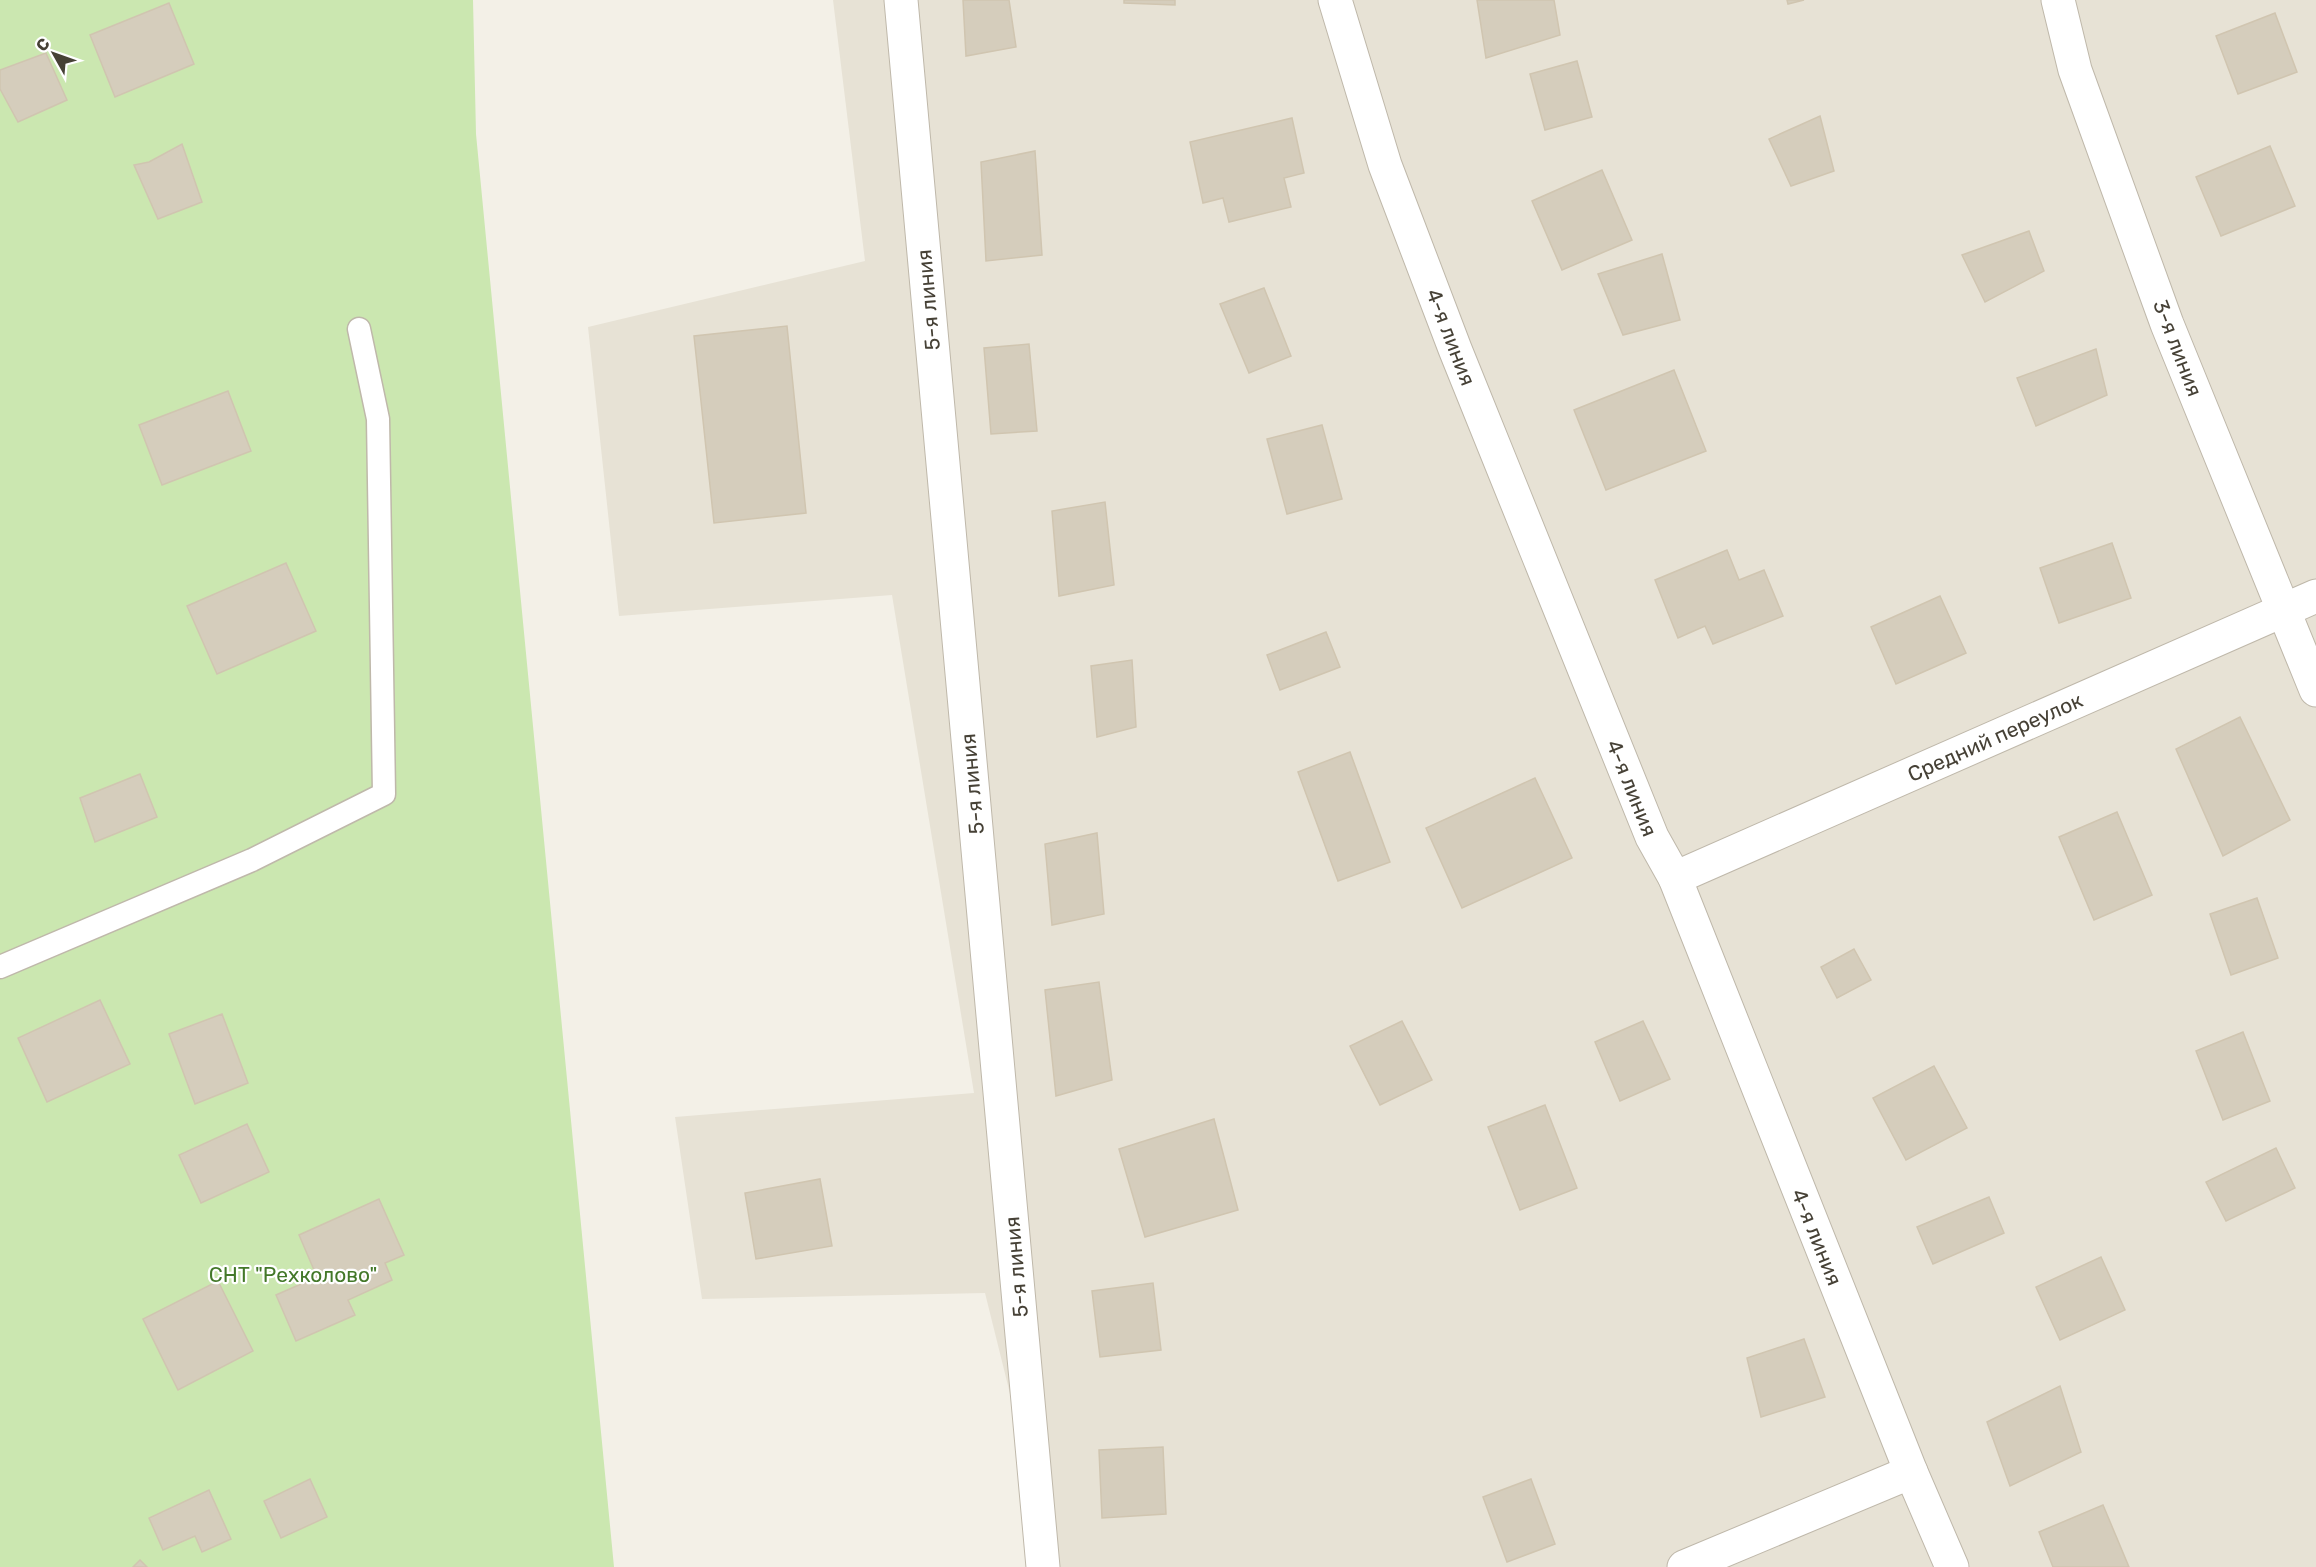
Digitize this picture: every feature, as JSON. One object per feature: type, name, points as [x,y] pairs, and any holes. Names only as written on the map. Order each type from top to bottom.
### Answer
[{"type":"street","name":"5-я линия","points":[[901,0],[1043,1567]]},
{"type":"street","name":"4-я линия","points":[[1335,0],[1385,165],[1455,349],[1652,837],[1675,878],[1911,1472],[1952,1567]]},
{"type":"street","name":"3-я линия","points":[[2058,0],[2075,70],[2167,324],[2316,690]]},
{"type":"street","name":"Средний переулок","points":[[1675,878],[2316,596]]},
{"type":"street","points":[[1683,1567],[1911,1472]]},
{"type":"lane","points":[[0,967],[252,860],[384,794],[378,419],[359,329]]},
{"type":"shaded area","points":[[833,0],[2316,0],[2316,1567],[1053,1567],[985,1293],[702,1299],[675,1117],[974,1093],[892,595],[619,616],[588,327],[865,261]]},
{"type":"green space","name":"СНТ \"Рехколово\"","points":[[0,0],[473,0],[476,134],[614,1567],[0,1567]]},
{"type":"building","points":[[963,0],[1009,0],[1016,47],[966,56]]},
{"type":"building","points":[[1124,0],[1175,0],[1175,5],[1124,3]]},
{"type":"building","points":[[1477,0],[1554,0],[1560,35],[1486,58]]},
{"type":"building","points":[[1787,0],[1804,0],[1788,4]]},
{"type":"building","points":[[169,3],[194,64],[115,97],[90,35]]},
{"type":"building","points":[[2275,13],[2297,72],[2238,94],[2216,36]]},
{"type":"building","points":[[46,53],[67,100],[18,122],[0,89],[0,70]]},
{"type":"building","points":[[1577,61],[1592,117],[1545,130],[1530,74]]},
{"type":"building","points":[[1820,116],[1834,171],[1791,186],[1769,139]]},
{"type":"building","points":[[1292,118],[1304,173],[1284,178],[1291,207],[1229,222],[1223,198],[1203,203],[1190,142]]},
{"type":"building","points":[[182,144],[202,202],[158,219],[134,165],[149,162]]},
{"type":"building","points":[[2270,146],[2295,206],[2221,236],[2196,177]]},
{"type":"building","points":[[1035,151],[1042,255],[986,261],[981,162]]},
{"type":"building","points":[[1602,170],[1632,240],[1562,270],[1532,201]]},
{"type":"building","points":[[2029,231],[2044,271],[1985,302],[1962,255]]},
{"type":"building","points":[[1662,254],[1680,320],[1623,335],[1598,274]]},
{"type":"building","points":[[1264,288],[1291,356],[1249,373],[1220,304]]},
{"type":"building","points":[[787,326],[806,513],[714,523],[694,336]]},
{"type":"building","points":[[1029,344],[1037,431],[991,434],[984,348]]},
{"type":"building","points":[[2096,349],[2107,395],[2036,426],[2017,378]]},
{"type":"building","points":[[1674,370],[1706,451],[1606,490],[1574,410]]},
{"type":"building","points":[[228,391],[251,451],[162,485],[139,425]]},
{"type":"building","points":[[1322,425],[1342,499],[1287,514],[1267,439]]},
{"type":"building","points":[[1105,502],[1114,585],[1059,596],[1052,511]]},
{"type":"building","points":[[2112,543],[2131,598],[2059,623],[2040,568]]},
{"type":"building","points":[[1727,550],[1739,580],[1764,570],[1783,616],[1713,644],[1705,626],[1678,638],[1655,580]]},
{"type":"building","points":[[286,563],[316,631],[217,674],[187,606]]},
{"type":"building","points":[[1940,596],[1966,653],[1896,684],[1871,627]]},
{"type":"building","points":[[1326,632],[1340,667],[1280,690],[1267,655]]},
{"type":"building","points":[[1132,660],[1136,727],[1097,737],[1091,666]]},
{"type":"building","points":[[2240,717],[2290,820],[2223,856],[2176,749]]},
{"type":"building","points":[[1350,752],[1390,862],[1338,881],[1298,772]]},
{"type":"building","points":[[140,774],[157,817],[95,842],[80,798]]},
{"type":"building","points":[[1535,778],[1572,858],[1462,908],[1426,828]]},
{"type":"building","points":[[2117,812],[2152,895],[2094,920],[2059,837]]},
{"type":"building","points":[[1097,833],[1104,914],[1052,925],[1045,844]]},
{"type":"building","points":[[2257,898],[2278,958],[2231,975],[2210,914]]},
{"type":"building","points":[[1854,949],[1871,980],[1837,998],[1821,967]]},
{"type":"building","points":[[1099,982],[1112,1080],[1056,1096],[1045,990]]},
{"type":"building","points":[[100,1000],[130,1064],[47,1102],[18,1038]]},
{"type":"building","points":[[222,1014],[248,1083],[195,1104],[169,1034]]},
{"type":"building","points":[[1402,1021],[1432,1080],[1380,1105],[1350,1046]]},
{"type":"building","points":[[1643,1021],[1670,1079],[1620,1101],[1595,1042]]},
{"type":"building","points":[[2243,1032],[2270,1101],[2223,1120],[2196,1051]]},
{"type":"building","points":[[1934,1066],[1967,1128],[1906,1160],[1873,1098]]},
{"type":"building","points":[[1545,1105],[1577,1188],[1520,1210],[1488,1127]]},
{"type":"building","points":[[1214,1119],[1238,1210],[1145,1237],[1119,1149]]},
{"type":"building","points":[[247,1124],[269,1172],[201,1203],[179,1155]]},
{"type":"building","points":[[2276,1148],[2295,1188],[2226,1221],[2206,1182]]},
{"type":"building","points":[[820,1179],[832,1246],[756,1259],[745,1193]]},
{"type":"building","points":[[1989,1197],[2004,1233],[1933,1264],[1917,1227]]},
{"type":"building","points":[[379,1199],[404,1255],[385,1263],[392,1280],[348,1300],[355,1315],[296,1341],[276,1295],[317,1277],[299,1235]]},
{"type":"building","points":[[2101,1257],[2125,1310],[2060,1340],[2036,1287]]},
{"type":"building","points":[[218,1281],[253,1351],[178,1390],[143,1319]]},
{"type":"building","points":[[1153,1283],[1161,1350],[1100,1357],[1092,1291]]},
{"type":"building","points":[[1804,1339],[1825,1397],[1761,1417],[1747,1358]]},
{"type":"building","points":[[2060,1386],[2081,1452],[2010,1486],[1987,1422]]},
{"type":"building","points":[[1163,1447],[1166,1514],[1102,1518],[1099,1450]]},
{"type":"building","points":[[310,1479],[327,1517],[281,1538],[264,1501]]},
{"type":"building","points":[[1531,1479],[1555,1544],[1507,1562],[1483,1497]]},
{"type":"building","points":[[209,1490],[231,1539],[202,1552],[195,1536],[163,1550],[149,1518]]},
{"type":"building","points":[[2103,1505],[2129,1567],[2053,1567],[2039,1532]]},
{"type":"building","points":[[140,1560],[147,1567],[133,1567]]}]
